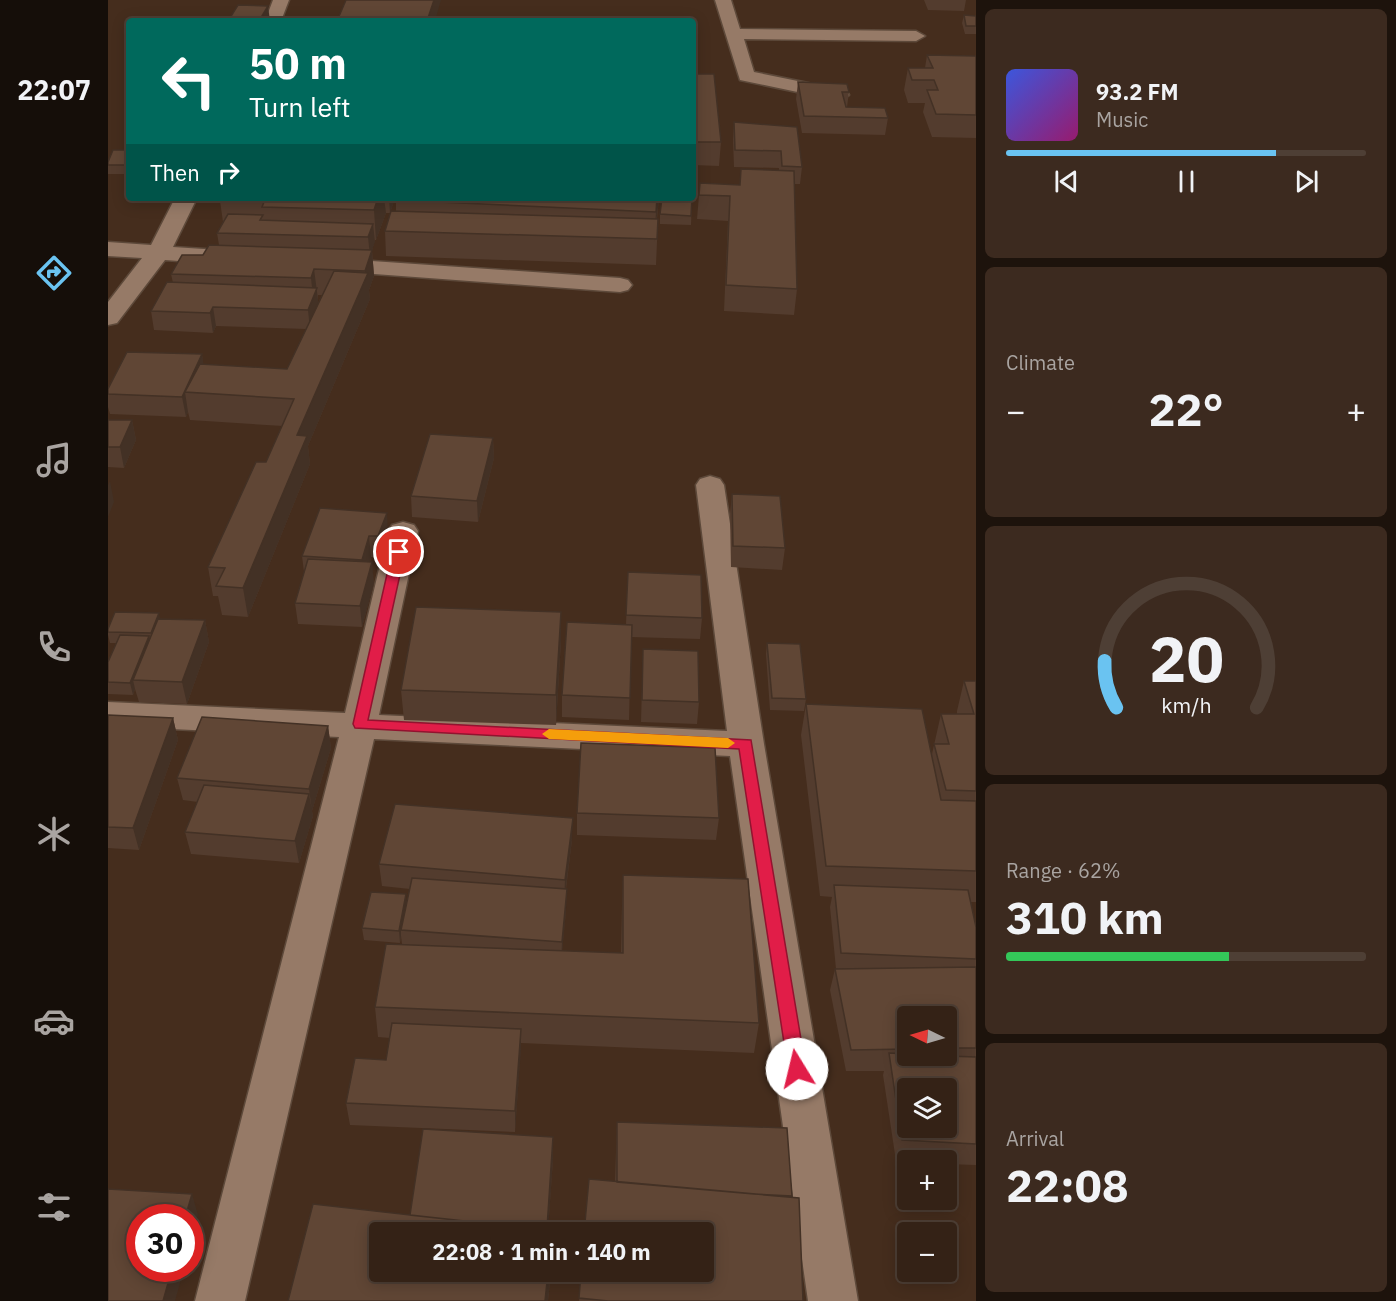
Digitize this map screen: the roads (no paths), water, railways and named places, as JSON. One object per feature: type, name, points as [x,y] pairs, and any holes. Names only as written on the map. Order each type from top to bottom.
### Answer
[{"type":"street","points":[[274,18],[281,0]]},
{"type":"street","points":[[723,0],[746,76],[845,96]]},
{"type":"street","points":[[734,34],[916,36]]},
{"type":"street","points":[[108,318],[159,252],[184,201]]},
{"type":"street","points":[[108,249],[254,259]]},
{"type":"street","points":[[301,263],[620,285]]},
{"type":"street","points":[[710,485],[746,744],[833,1301]]},
{"type":"street","points":[[220,1301],[360,724],[404,531]]},
{"type":"street","points":[[108,714],[360,724],[746,744]]}]
